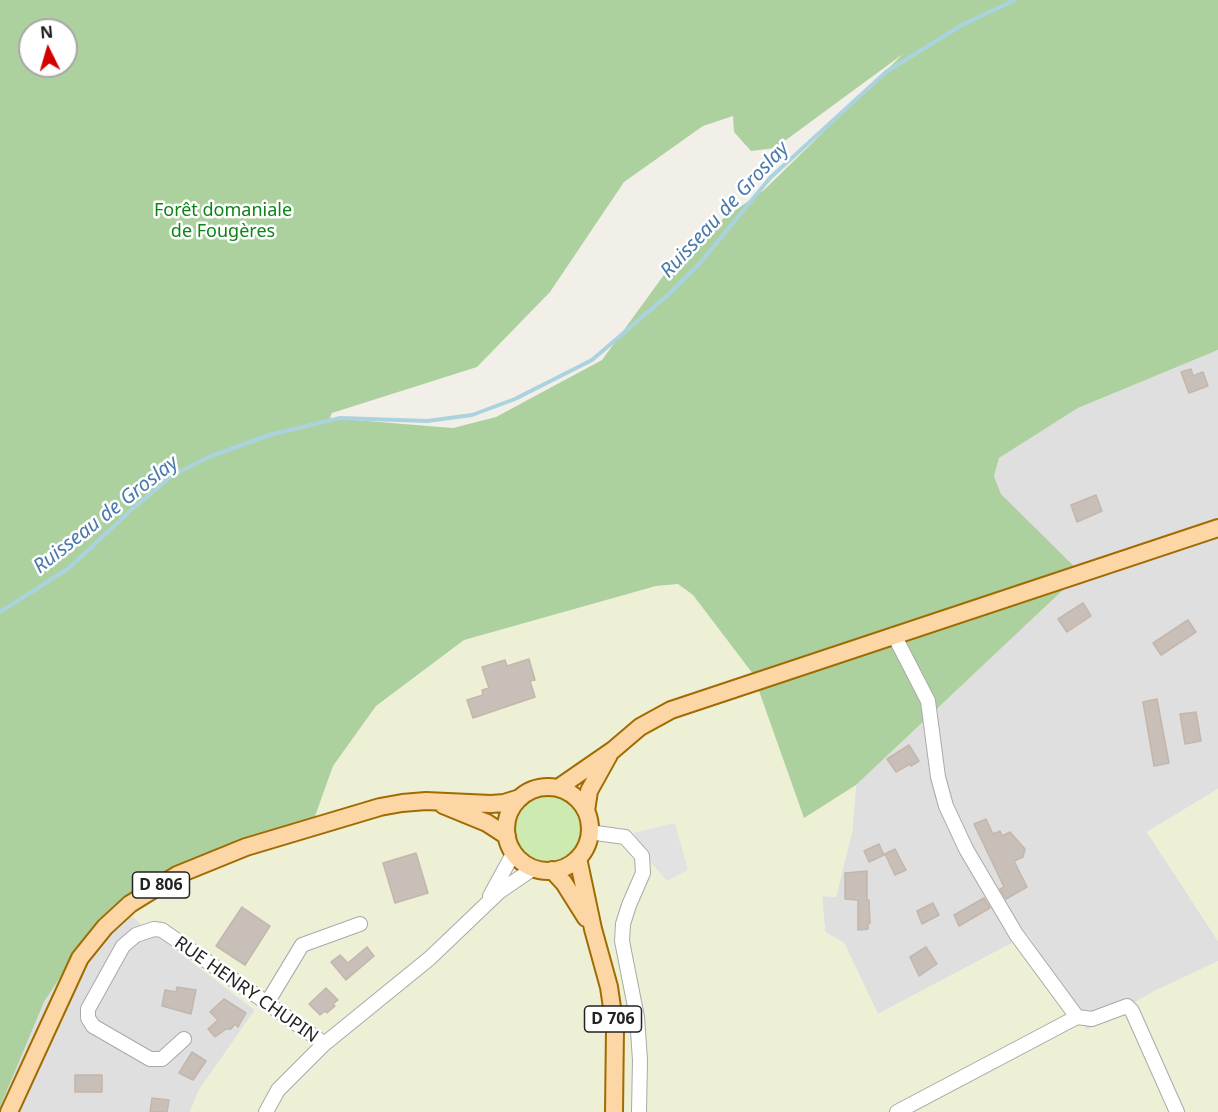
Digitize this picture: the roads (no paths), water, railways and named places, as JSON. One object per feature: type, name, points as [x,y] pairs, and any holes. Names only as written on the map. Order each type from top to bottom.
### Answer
[{"type":"main road","points":[[613,750],[596,775],[589,791],[586,811],[589,832],[586,846],[578,858],[568,865],[552,870],[534,868],[526,864],[513,852],[506,827],[510,811],[519,798],[534,790],[558,788],[613,750],[640,727],[671,710],[1218,528]]},
{"type":"main road","points":[[558,788],[575,797],[586,811]]},
{"type":"main road","name":"D 806","points":[[9,1112],[81,957],[105,927],[130,904],[177,875],[246,847],[380,807],[402,803],[437,802],[491,804],[519,798]]},
{"type":"main road","name":"D 806","points":[[437,802],[487,823],[507,836]]},
{"type":"main road","name":"D 706","points":[[578,858],[592,929],[609,987],[615,1028],[614,1112]]},
{"type":"main road","name":"D 706","points":[[552,870],[564,883],[592,929]]},
{"type":"street","points":[[894,635],[928,700],[938,777],[946,806],[966,849],[1016,934],[1077,1017]]},
{"type":"street","points":[[589,832],[625,837],[642,856],[643,873],[623,924],[622,941],[637,1017],[640,1060],[639,1112]]},
{"type":"street","points":[[484,905],[513,852]]},
{"type":"street","points":[[484,905],[534,868]]},
{"type":"street","name":"RUE HENRY CHUPIN","points":[[184,1039],[162,1059],[150,1059],[93,1026],[88,1018],[88,1009],[123,946],[136,935],[154,929],[162,930],[318,1039],[323,1045],[430,958],[484,905]]},
{"type":"street","points":[[267,1003],[302,945],[360,924]]},
{"type":"street","points":[[897,1112],[1077,1017],[1092,1019],[1126,1006],[1132,1011],[1177,1112]]},
{"type":"street","points":[[266,1112],[278,1090],[323,1045]]},
{"type":"waterway","name":"Ruisseau de Groslay","points":[[0,612],[69,568],[130,511],[173,475],[209,457],[269,435],[340,418],[427,421],[472,415],[515,399],[592,360],[669,294],[700,263],[770,178],[886,72],[962,25],[1015,0]]},
{"type":"park label","name":"Forêt domaniale de Fougères","points":[[223,221]]}]
